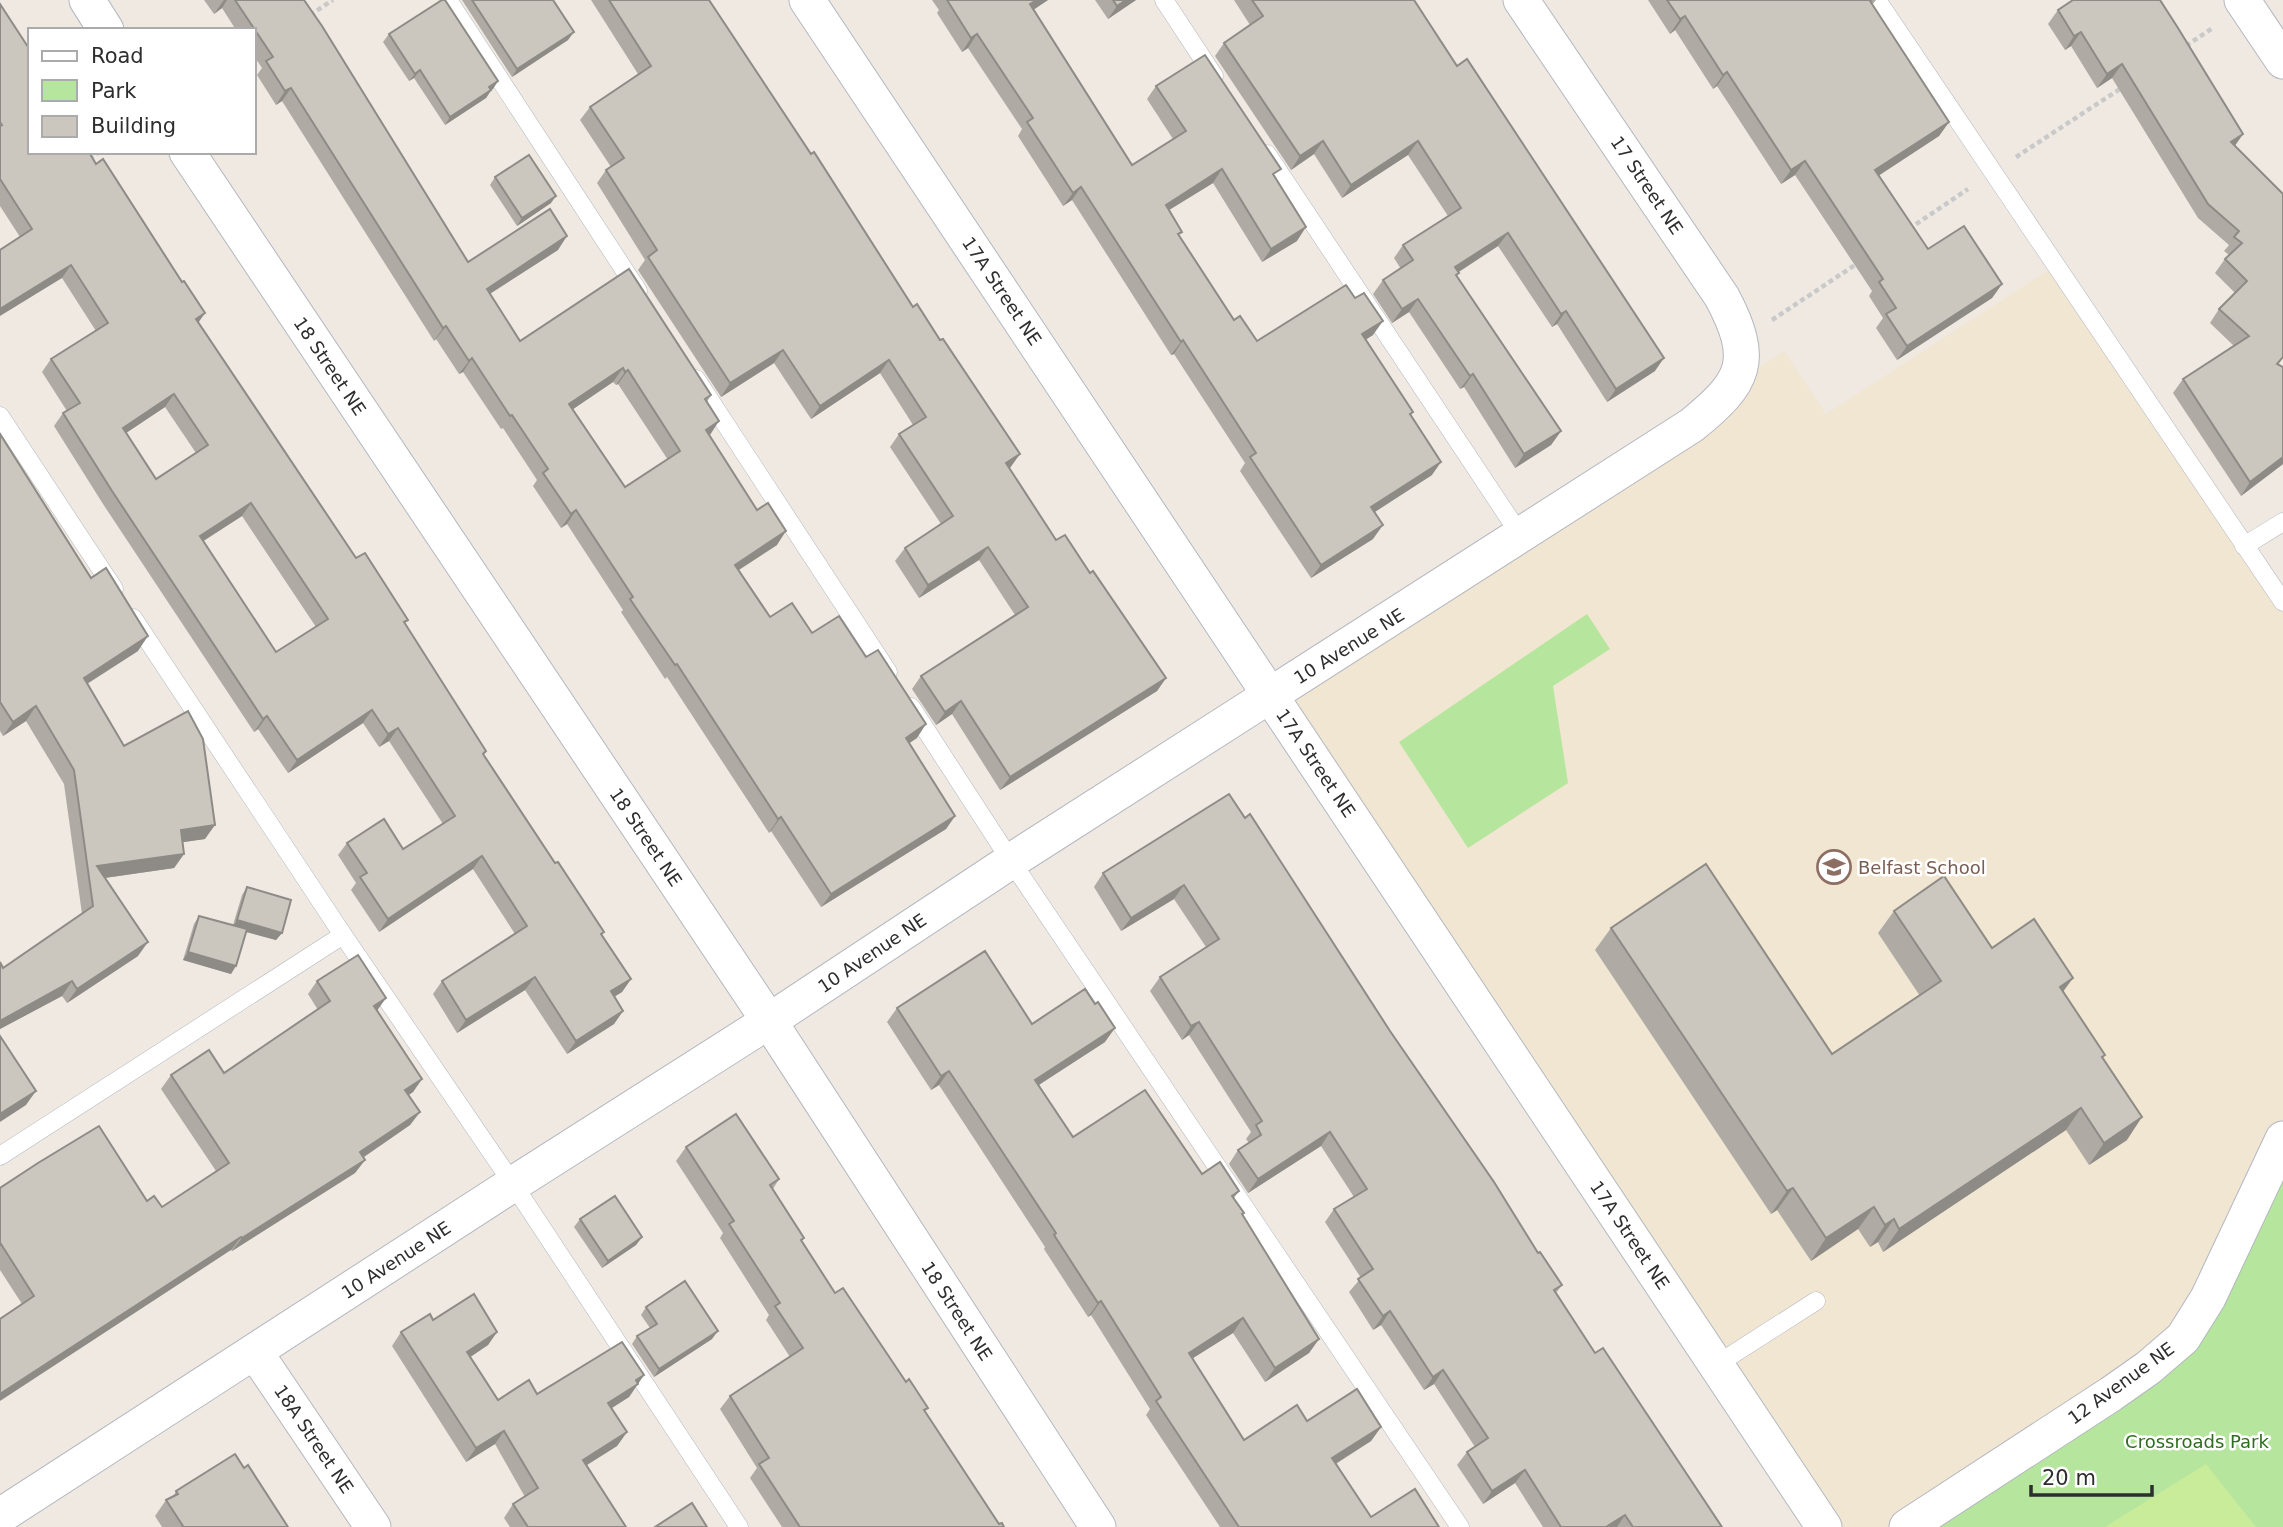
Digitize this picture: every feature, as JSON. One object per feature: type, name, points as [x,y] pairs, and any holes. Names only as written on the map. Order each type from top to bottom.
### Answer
[{"type":"street","points":[[87,0],[105,28]]},
{"type":"street","name":"17A Street NE","points":[[807,0],[1824,1527]]},
{"type":"street","name":"17 Street NE","points":[[1521,0],[1723,297],[1742,340],[1737,381]]},
{"type":"street","points":[[2242,0],[2283,61]]},
{"type":"street","name":"18 Street NE","points":[[188,154],[769,1021],[1098,1527]]},
{"type":"street","name":"10 Avenue NE","points":[[12,1517],[255,1352],[513,1184],[1692,425],[1716,405],[1737,381]]},
{"type":"street","name":"12 Avenue NE","points":[[1907,1527],[2120,1388],[2183,1338],[2208,1298],[2283,1139]]},
{"type":"street","name":"18A Street NE","points":[[255,1352],[373,1527]]},
{"type":"lane","points":[[448,0],[645,301]]},
{"type":"lane","points":[[1164,0],[1225,93]]},
{"type":"lane","points":[[1877,0],[2283,602]]},
{"type":"lane","points":[[1256,139],[1521,536]]},
{"type":"lane","points":[[683,359],[1011,861],[1460,1527]]},
{"type":"lane","points":[[0,416],[343,936],[513,1184],[739,1527]]},
{"type":"lane","points":[[2244,546],[2283,522]]},
{"type":"lane","points":[[0,1156],[343,936]]},
{"type":"lane","points":[[1716,1365],[1816,1301]]},
{"type":"path","points":[[299,22],[333,0]]},
{"type":"path","points":[[88,159],[96,154]]},
{"type":"shaded area","name":"Belfast School","points":[[2055,266],[2283,602],[2283,1139],[2183,1338],[1907,1527],[1824,1527],[1271,695],[1784,351],[1826,414]]},
{"type":"green space","points":[[1587,614],[1610,649],[1553,686],[1568,783],[1468,848],[1399,742]]},
{"type":"green space","name":"Crossroads Park","points":[[2283,1139],[2283,1527],[1907,1527],[2148,1368]]},
{"type":"green space","points":[[2206,1464],[2256,1527],[2105,1527]]},
{"type":"building","points":[[235,0],[304,0],[468,262],[550,209],[567,236],[487,289],[520,341],[629,269],[711,395],[705,399],[719,421],[706,430],[757,510],[768,503],[786,531],[735,565],[770,617],[792,603],[812,633],[839,616],[866,657],[878,650],[926,724],[906,738],[955,816],[831,894],[781,817],[778,819],[677,664],[675,665],[630,599],[633,597],[576,510],[571,514],[543,473],[548,469],[512,415],[510,416],[472,358],[469,361],[446,326],[443,328],[291,88],[285,91],[266,61],[273,57]],"holes":[[[623,368],[625,372],[628,370],[680,451],[625,487],[569,404]]]},
{"type":"building","points":[[445,0],[498,81],[489,87],[491,90],[450,117],[420,70],[415,74],[389,34]]},
{"type":"building","points":[[472,0],[553,0],[574,32],[517,69]]},
{"type":"building","points":[[609,0],[709,0],[811,154],[814,152],[913,307],[917,304],[940,340],[943,339],[1020,454],[1006,463],[1056,540],[1065,535],[1090,573],[1093,571],[1166,678],[1010,777],[961,701],[945,712],[921,676],[1028,607],[988,547],[928,585],[905,548],[953,516],[899,434],[926,417],[889,360],[820,406],[783,350],[730,383],[648,257],[657,250],[606,170],[624,158],[590,107],[651,66]]},
{"type":"building","points":[[947,0],[1037,0],[1030,4],[1132,165],[1186,131],[1156,86],[1205,55],[1281,169],[1273,174],[1306,227],[1271,249],[1222,169],[1166,205],[1182,232],[1178,234],[1234,320],[1240,316],[1257,341],[1346,285],[1355,298],[1364,293],[1383,321],[1362,334],[1413,412],[1410,414],[1441,462],[1371,507],[1383,525],[1321,565],[1250,457],[1256,453],[1183,340],[1181,342],[1081,187],[1073,193],[1027,122],[1033,118],[977,34],[971,38]]},
{"type":"building","points":[[1113,0],[1126,0],[1117,6]]},
{"type":"building","points":[[1252,0],[1414,0],[1457,66],[1467,59],[1664,358],[1616,389],[1566,311],[1561,314],[1508,233],[1455,267],[1459,273],[1456,275],[1561,431],[1524,454],[1473,374],[1470,376],[1418,299],[1402,309],[1383,280],[1413,260],[1403,245],[1461,208],[1418,141],[1351,185],[1323,141],[1300,156],[1224,43],[1263,16]]},
{"type":"building","points":[[1667,0],[1871,0],[1949,122],[1875,170],[1928,249],[1964,226],[2002,284],[1907,346],[1886,314],[1896,308],[1879,282],[1883,279],[1805,161],[1791,170],[1727,72],[1723,75],[1685,16],[1680,19]]},
{"type":"building","points":[[2073,0],[2160,0],[2243,134],[2231,142],[2283,194],[2283,357],[2277,364],[2283,367],[2283,457],[2250,482],[2183,379],[2249,336],[2219,309],[2247,281],[2225,259],[2242,243],[2234,237],[2239,231],[2208,204],[2122,64],[2107,74],[2081,32],[2074,36],[2058,10]]},
{"type":"building","points":[[0,4],[28,47],[28,154],[90,154],[96,164],[103,159],[205,313],[196,319],[356,558],[365,553],[408,620],[404,622],[486,751],[483,754],[604,932],[601,934],[631,979],[611,991],[623,1011],[576,1041],[535,977],[466,1020],[442,981],[527,926],[482,856],[388,919],[360,877],[367,873],[347,843],[384,819],[403,849],[455,816],[398,728],[388,734],[372,710],[297,760],[267,716],[263,719],[112,491],[63,413],[80,403],[51,359],[108,323],[71,265],[0,309],[0,250],[32,229],[0,179]],"holes":[[[174,394],[208,445],[156,479],[123,428]],[[251,503],[328,619],[276,652],[200,536]]]},
{"type":"building","points":[[529,155],[556,196],[522,218],[495,177]]},
{"type":"building","points":[[0,434],[91,578],[106,568],[148,636],[84,678],[124,746],[188,711],[203,739],[215,825],[181,830],[184,854],[97,866],[148,942],[77,989],[72,981],[0,1021],[0,962],[3,968],[93,906],[74,770],[36,706],[13,722],[0,702]]},
{"type":"building","points":[[1229,794],[1245,818],[1250,814],[1390,1031],[1562,1285],[1554,1290],[1595,1353],[1603,1348],[1722,1527],[1633,1527],[1625,1515],[1606,1527],[1561,1527],[1525,1470],[1492,1491],[1467,1452],[1488,1438],[1443,1370],[1433,1377],[1390,1311],[1383,1316],[1358,1279],[1373,1269],[1334,1209],[1367,1189],[1330,1132],[1258,1179],[1238,1150],[1261,1135],[1256,1125],[1262,1121],[1199,1022],[1191,1026],[1160,977],[1219,939],[1184,885],[1131,918],[1103,873]]},
{"type":"building","points":[[1706,864],[1832,1054],[1941,981],[1894,911],[1944,876],[1992,948],[2034,919],[2073,978],[2060,987],[2142,1117],[2104,1143],[2081,1108],[1899,1229],[1894,1219],[1885,1225],[1874,1207],[1826,1238],[1793,1188],[1787,1191],[1611,928]]},
{"type":"building","points":[[247,887],[291,900],[282,933],[237,920]]},
{"type":"building","points":[[199,916],[247,929],[236,966],[188,952]]},
{"type":"building","points":[[985,951],[1032,1024],[1085,989],[1095,1004],[1098,1002],[1115,1028],[1035,1080],[1073,1137],[1145,1090],[1202,1174],[1220,1162],[1239,1191],[1232,1196],[1244,1213],[1242,1214],[1319,1339],[1275,1368],[1243,1318],[1189,1353],[1244,1440],[1297,1405],[1307,1421],[1357,1389],[1381,1427],[1332,1458],[1371,1517],[1415,1489],[1439,1527],[1239,1527],[1156,1401],[1161,1397],[1101,1301],[1098,1303],[1054,1235],[1056,1233],[949,1071],[941,1076],[897,1008]]},
{"type":"building","points":[[358,955],[386,998],[374,1006],[422,1079],[405,1090],[420,1112],[360,1152],[365,1160],[241,1237],[0,1394],[0,1319],[34,1296],[0,1245],[0,1188],[99,1126],[147,1201],[154,1196],[162,1207],[229,1163],[171,1075],[209,1050],[224,1073],[330,1001],[317,981]]},
{"type":"building","points":[[0,1036],[36,1091],[0,1114]]},
{"type":"building","points":[[736,1114],[779,1179],[770,1185],[835,1293],[843,1288],[906,1382],[909,1379],[928,1408],[924,1410],[999,1524],[1002,1523],[1004,1527],[800,1527],[759,1464],[769,1458],[730,1396],[803,1348],[775,1306],[780,1303],[729,1224],[734,1221],[686,1147]]},
{"type":"building","points":[[615,1196],[642,1237],[608,1261],[580,1219]]},
{"type":"building","points":[[685,1281],[718,1331],[659,1369],[637,1336],[657,1324],[646,1307]]},
{"type":"building","points":[[474,1294],[497,1332],[467,1352],[498,1400],[529,1380],[537,1394],[622,1342],[644,1375],[636,1380],[638,1384],[608,1403],[627,1432],[583,1460],[626,1527],[528,1527],[513,1504],[538,1488],[504,1431],[476,1448],[401,1332],[430,1314],[433,1320]]},
{"type":"building","points":[[235,1454],[244,1468],[248,1465],[288,1527],[182,1527],[166,1500]]},
{"type":"building","points":[[692,1503],[707,1527],[655,1527]]},
{"type":"place","name":"Belfast School","points":[[1834,867]]}]
